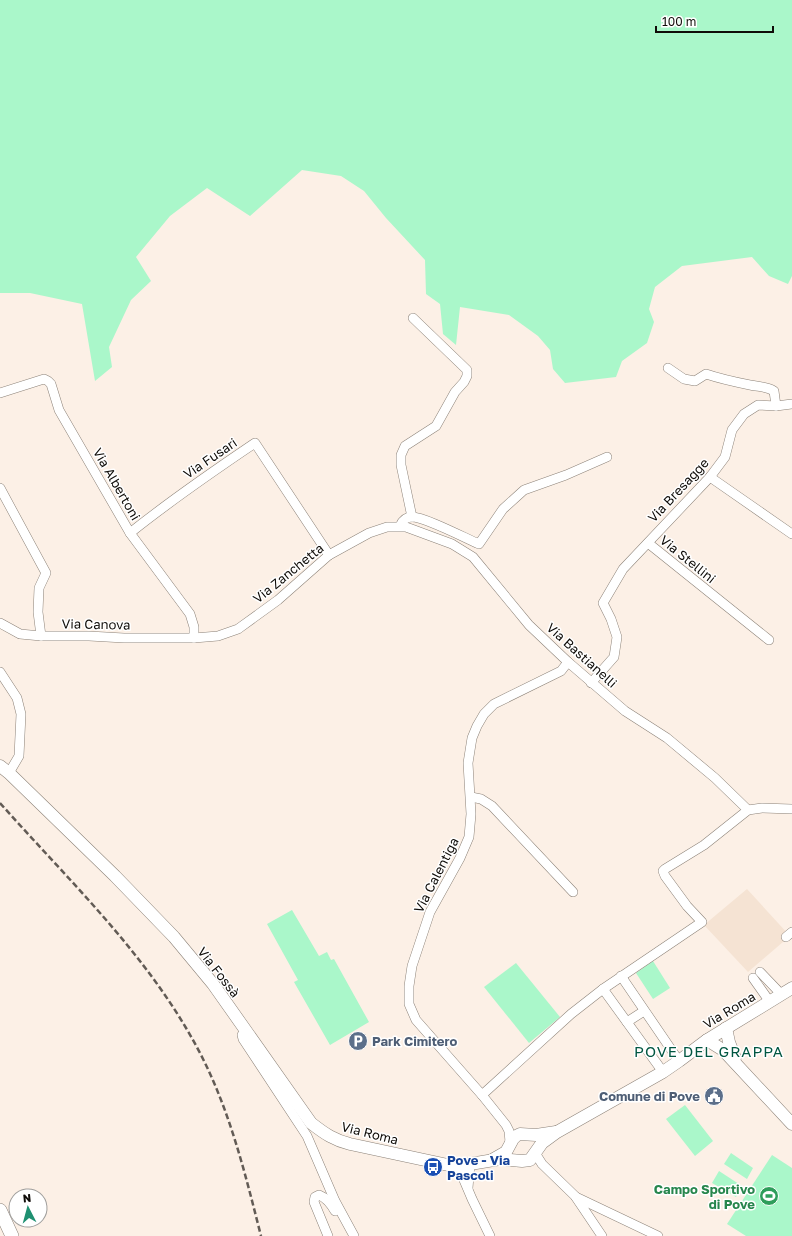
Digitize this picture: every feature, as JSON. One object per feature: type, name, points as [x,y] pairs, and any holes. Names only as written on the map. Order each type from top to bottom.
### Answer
[{"type":"main road","name":"Via Fossà","points":[[5,770],[115,876],[174,937],[213,984],[246,1031]]},
{"type":"main road","name":"Via Roma","points":[[246,1031],[312,1123],[325,1135],[350,1144],[458,1166],[491,1160],[529,1156],[557,1132],[663,1072],[707,1040],[787,991]]},
{"type":"main road","points":[[726,1028],[729,1042],[738,1065]]},
{"type":"main road","points":[[707,1040],[723,1050],[792,1124]]},
{"type":"main road","name":"Via Roma","points":[[491,1160],[506,1152],[516,1136],[557,1132]]},
{"type":"main road","points":[[510,1145],[511,1155],[529,1156],[535,1141],[524,1135]]},
{"type":"main road","points":[[0,1210],[12,1236]]},
{"type":"street","points":[[412,517],[401,465],[401,455],[405,446],[436,426],[455,392],[467,376],[466,370],[413,318]]},
{"type":"street","points":[[668,368],[684,379],[695,381],[706,374],[727,381],[768,387],[774,391],[776,406]]},
{"type":"street","name":"Via Albertoni","points":[[0,393],[44,379],[51,384],[59,410],[130,533],[190,614],[194,627],[194,638]]},
{"type":"street","name":"Via Bresagge","points":[[648,543],[710,476],[725,457],[732,430],[744,414],[758,405],[776,406],[792,404]]},
{"type":"street","name":"Via Fusari","points":[[130,533],[197,482],[255,443],[329,555]]},
{"type":"street","points":[[400,526],[402,522],[412,517],[427,521],[479,544],[503,510],[524,490],[566,475],[607,457]]},
{"type":"street","points":[[710,476],[792,534]]},
{"type":"street","points":[[0,488],[46,572],[39,588],[38,612],[41,636]]},
{"type":"street","name":"Via Zanchetta","points":[[194,638],[218,636],[238,629],[278,600],[329,555],[369,533],[387,527],[400,526]]},
{"type":"street","name":"Via Bastianelli","points":[[400,526],[452,544],[473,557],[529,625],[568,662],[625,711],[667,738],[715,778],[748,810]]},
{"type":"street","name":"Via Stellini","points":[[591,683],[614,657],[617,636],[603,603],[623,569],[648,543],[768,640]]},
{"type":"street","name":"Via Canova","points":[[0,623],[20,634],[41,636],[194,638]]},
{"type":"street","name":"Via Calentiga","points":[[482,1095],[416,1020],[409,1004],[412,966],[430,912],[470,837],[471,797],[468,768],[469,752],[472,738],[484,714],[494,704],[561,671],[568,662]]},
{"type":"street","points":[[0,672],[17,698],[21,714],[19,756],[5,770]]},
{"type":"street","points":[[471,797],[481,799],[492,806],[573,892]]},
{"type":"street","points":[[510,1145],[509,1131],[506,1125],[482,1095],[571,1014],[620,976],[702,922],[687,906],[663,871],[704,845],[748,810],[762,808],[792,809]]},
{"type":"street","points":[[770,1002],[756,975],[787,991]]},
{"type":"street","points":[[620,976],[679,1061]]},
{"type":"street","points":[[603,989],[663,1072]]},
{"type":"street","points":[[627,1022],[644,1011]]},
{"type":"street","name":"Via Fossà","points":[[246,1031],[242,1035],[243,1039],[307,1136],[335,1201],[354,1236]]},
{"type":"street","points":[[506,1125],[524,1135]]},
{"type":"street","points":[[529,1156],[542,1164],[575,1196],[602,1236]]},
{"type":"street","points":[[468,1189],[470,1164]]},
{"type":"street","points":[[458,1166],[490,1236]]},
{"type":"street","points":[[328,1236],[314,1202],[315,1197],[319,1194],[331,1204],[350,1236]]},
{"type":"street","points":[[575,1196],[658,1236]]},
{"type":"shaded area","points":[[747,889],[790,936],[748,972],[704,925]]},
{"type":"green space","points":[[0,0],[792,0],[792,276],[788,284],[769,276],[752,257],[682,266],[655,287],[649,309],[654,322],[647,343],[622,361],[616,377],[565,383],[553,369],[550,350],[538,336],[509,315],[460,307],[456,345],[443,334],[440,304],[426,294],[425,260],[386,218],[364,191],[341,176],[302,170],[250,216],[207,188],[170,216],[136,257],[151,281],[131,300],[109,347],[112,367],[95,381],[82,304],[30,293],[0,293]]},
{"type":"green space","points":[[292,910],[319,956],[327,952],[331,960],[334,959],[369,1022],[330,1045],[294,982],[298,980],[267,924]]},
{"type":"green space","points":[[653,961],[670,988],[653,999],[636,973]]},
{"type":"green space","points":[[516,963],[560,1017],[529,1043],[484,987]]},
{"type":"green space","points":[[685,1105],[713,1141],[695,1156],[666,1119]]},
{"type":"green space","points":[[731,1153],[753,1168],[747,1179],[724,1164]]},
{"type":"green space","name":"Campo Sportivo di Pove","points":[[772,1155],[792,1168],[792,1236],[746,1236],[727,1224]]},
{"type":"green space","points":[[719,1171],[742,1186],[736,1197],[712,1183]]},
{"type":"railway","points":[[0,803],[108,922],[158,985],[180,1018],[200,1053],[220,1097],[236,1143],[261,1236]]},
{"type":"place","name":"Park Cimitero","points":[[358,1041]]},
{"type":"place","name":"Comune di Pove","points":[[714,1096]]},
{"type":"place","name":"Pove - Via Pascoli","points":[[433,1167]]},
{"type":"place","name":"Campo Sportivo di Pove","points":[[769,1196]]},
{"type":"district","name":"POVE DEL GRAPPA","points":[[709,1051]]}]
